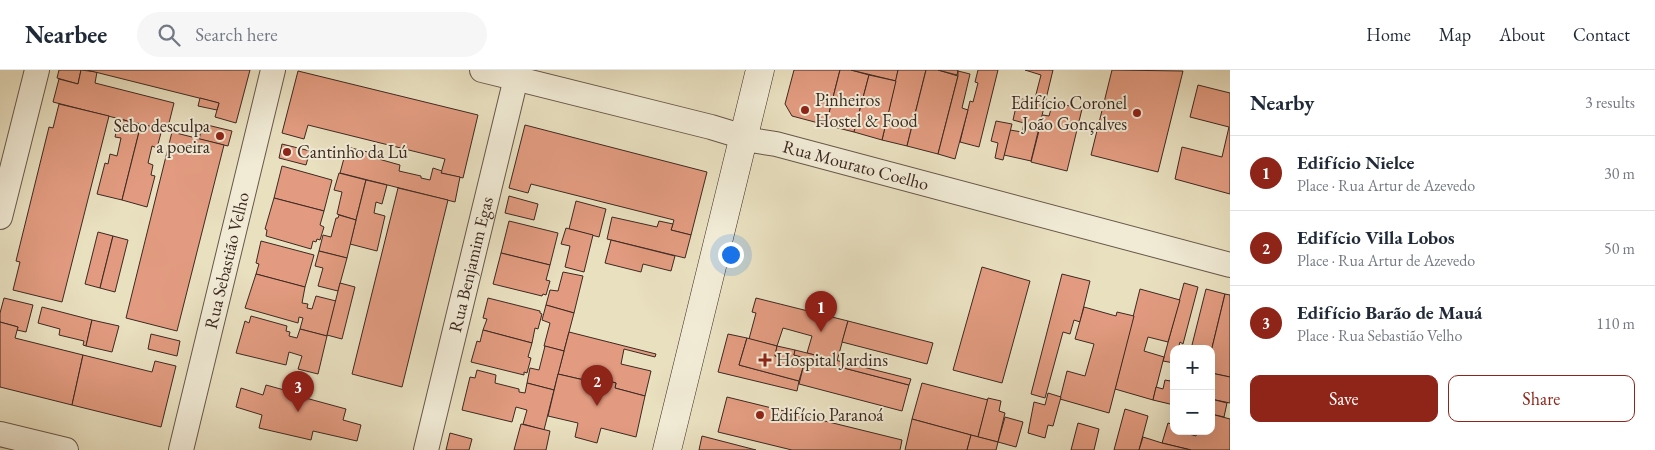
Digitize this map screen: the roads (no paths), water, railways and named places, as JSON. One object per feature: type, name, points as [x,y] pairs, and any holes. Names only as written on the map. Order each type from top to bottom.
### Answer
[{"type":"street","points":[[0,217],[37,70]]},
{"type":"street","name":"Rua Sebastião Velho","points":[[181,450],[273,70]]},
{"type":"street","name":"Rua Mourato Coelho","points":[[482,70],[744,136],[1230,265]]},
{"type":"street","points":[[667,450],[760,70]]},
{"type":"street","name":"Rua Benjamim Egas","points":[[426,450],[516,78]]},
{"type":"street","points":[[0,434],[66,450]]},
{"type":"place","name":"Pinheiros Hostel & Food","points":[[805,110]]},
{"type":"place","name":"Edifício Coronel João Gonçalves","points":[[1137,113]]},
{"type":"place","name":"Sebo desculpa a poeira","points":[[220,136]]},
{"type":"place","name":"Cantinho da Lú","points":[[287,152]]},
{"type":"place","name":"Edifício Nielce","points":[[821,332]]},
{"type":"place","name":"Hospital Jardins","points":[[765,360]]},
{"type":"place","name":"Edifício Villa Lobos","points":[[597,406]]},
{"type":"place","name":"Edifício Barão de Mauá","points":[[298,412]]},
{"type":"place","name":"Edifício Paranoá","points":[[760,415]]}]
